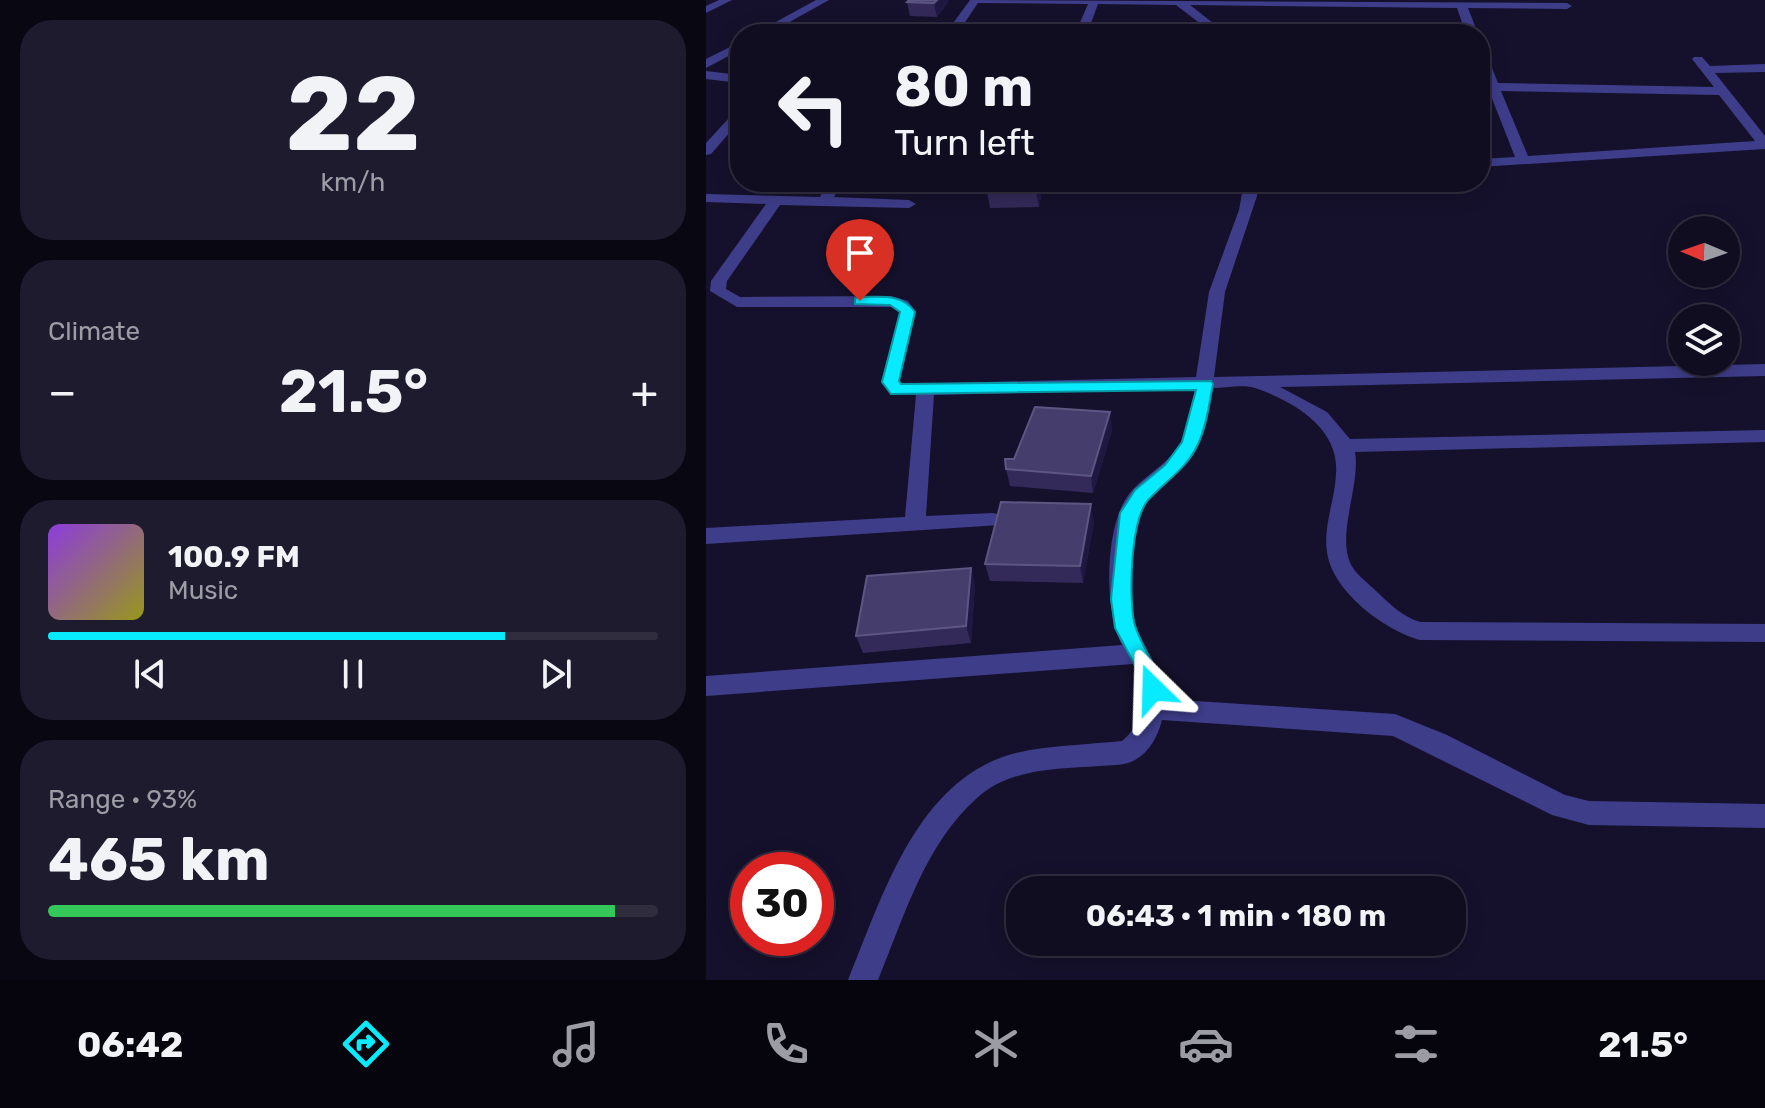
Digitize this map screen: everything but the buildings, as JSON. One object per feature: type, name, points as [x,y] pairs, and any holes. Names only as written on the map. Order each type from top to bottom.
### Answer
[{"type":"street","points":[[706,10],[727,0]]},
{"type":"street","points":[[779,24],[824,0]]},
{"type":"street","points":[[958,24],[975,0],[1567,6]]},
{"type":"street","points":[[1085,24],[1094,1]]},
{"type":"street","points":[[1180,3],[1208,24]]},
{"type":"street","points":[[1461,5],[1468,24]]},
{"type":"street","points":[[706,64],[730,51]]},
{"type":"street","points":[[1765,68],[1702,64],[1765,144]]},
{"type":"street","points":[[706,75],[730,78]]},
{"type":"street","points":[[706,84],[722,77]]},
{"type":"street","points":[[1490,78],[1523,159]]},
{"type":"street","points":[[1490,92],[1723,91]]},
{"type":"street","points":[[706,128],[730,121]]},
{"type":"street","points":[[706,151],[730,124]]},
{"type":"street","points":[[1490,162],[1765,144]]},
{"type":"street","points":[[824,202],[830,192]]},
{"type":"street","points":[[863,980],[927,836],[959,797],[994,772],[1021,764],[1127,752],[1141,744],[1151,725],[1153,689],[1125,628],[1121,599],[1129,513],[1141,495],[1172,469],[1190,443],[1205,384],[1216,293],[1249,204],[1250,192]]},
{"type":"street","points":[[706,198],[909,204]]},
{"type":"street","points":[[775,201],[713,280],[718,291],[737,302],[891,301],[902,304],[908,312],[890,382],[897,390],[1765,370]]},
{"type":"street","points":[[1260,383],[1320,416],[1335,430],[1344,446],[1346,474],[1338,561],[1365,594],[1403,627],[1420,631],[1763,639]]},
{"type":"street","points":[[915,525],[925,391]]},
{"type":"street","points":[[1344,446],[1765,436]]},
{"type":"street","points":[[706,536],[993,520]]},
{"type":"street","points":[[706,686],[1139,653]]},
{"type":"street","points":[[1152,709],[1395,725],[1438,743],[1561,806],[1589,813],[1765,816]]},
{"type":"route","points":[[860,301],[891,301],[902,304],[908,312],[890,382],[897,390],[1205,384],[1190,443],[1172,469],[1141,495],[1129,513],[1121,599],[1125,628],[1147,666],[1153,689]]}]
